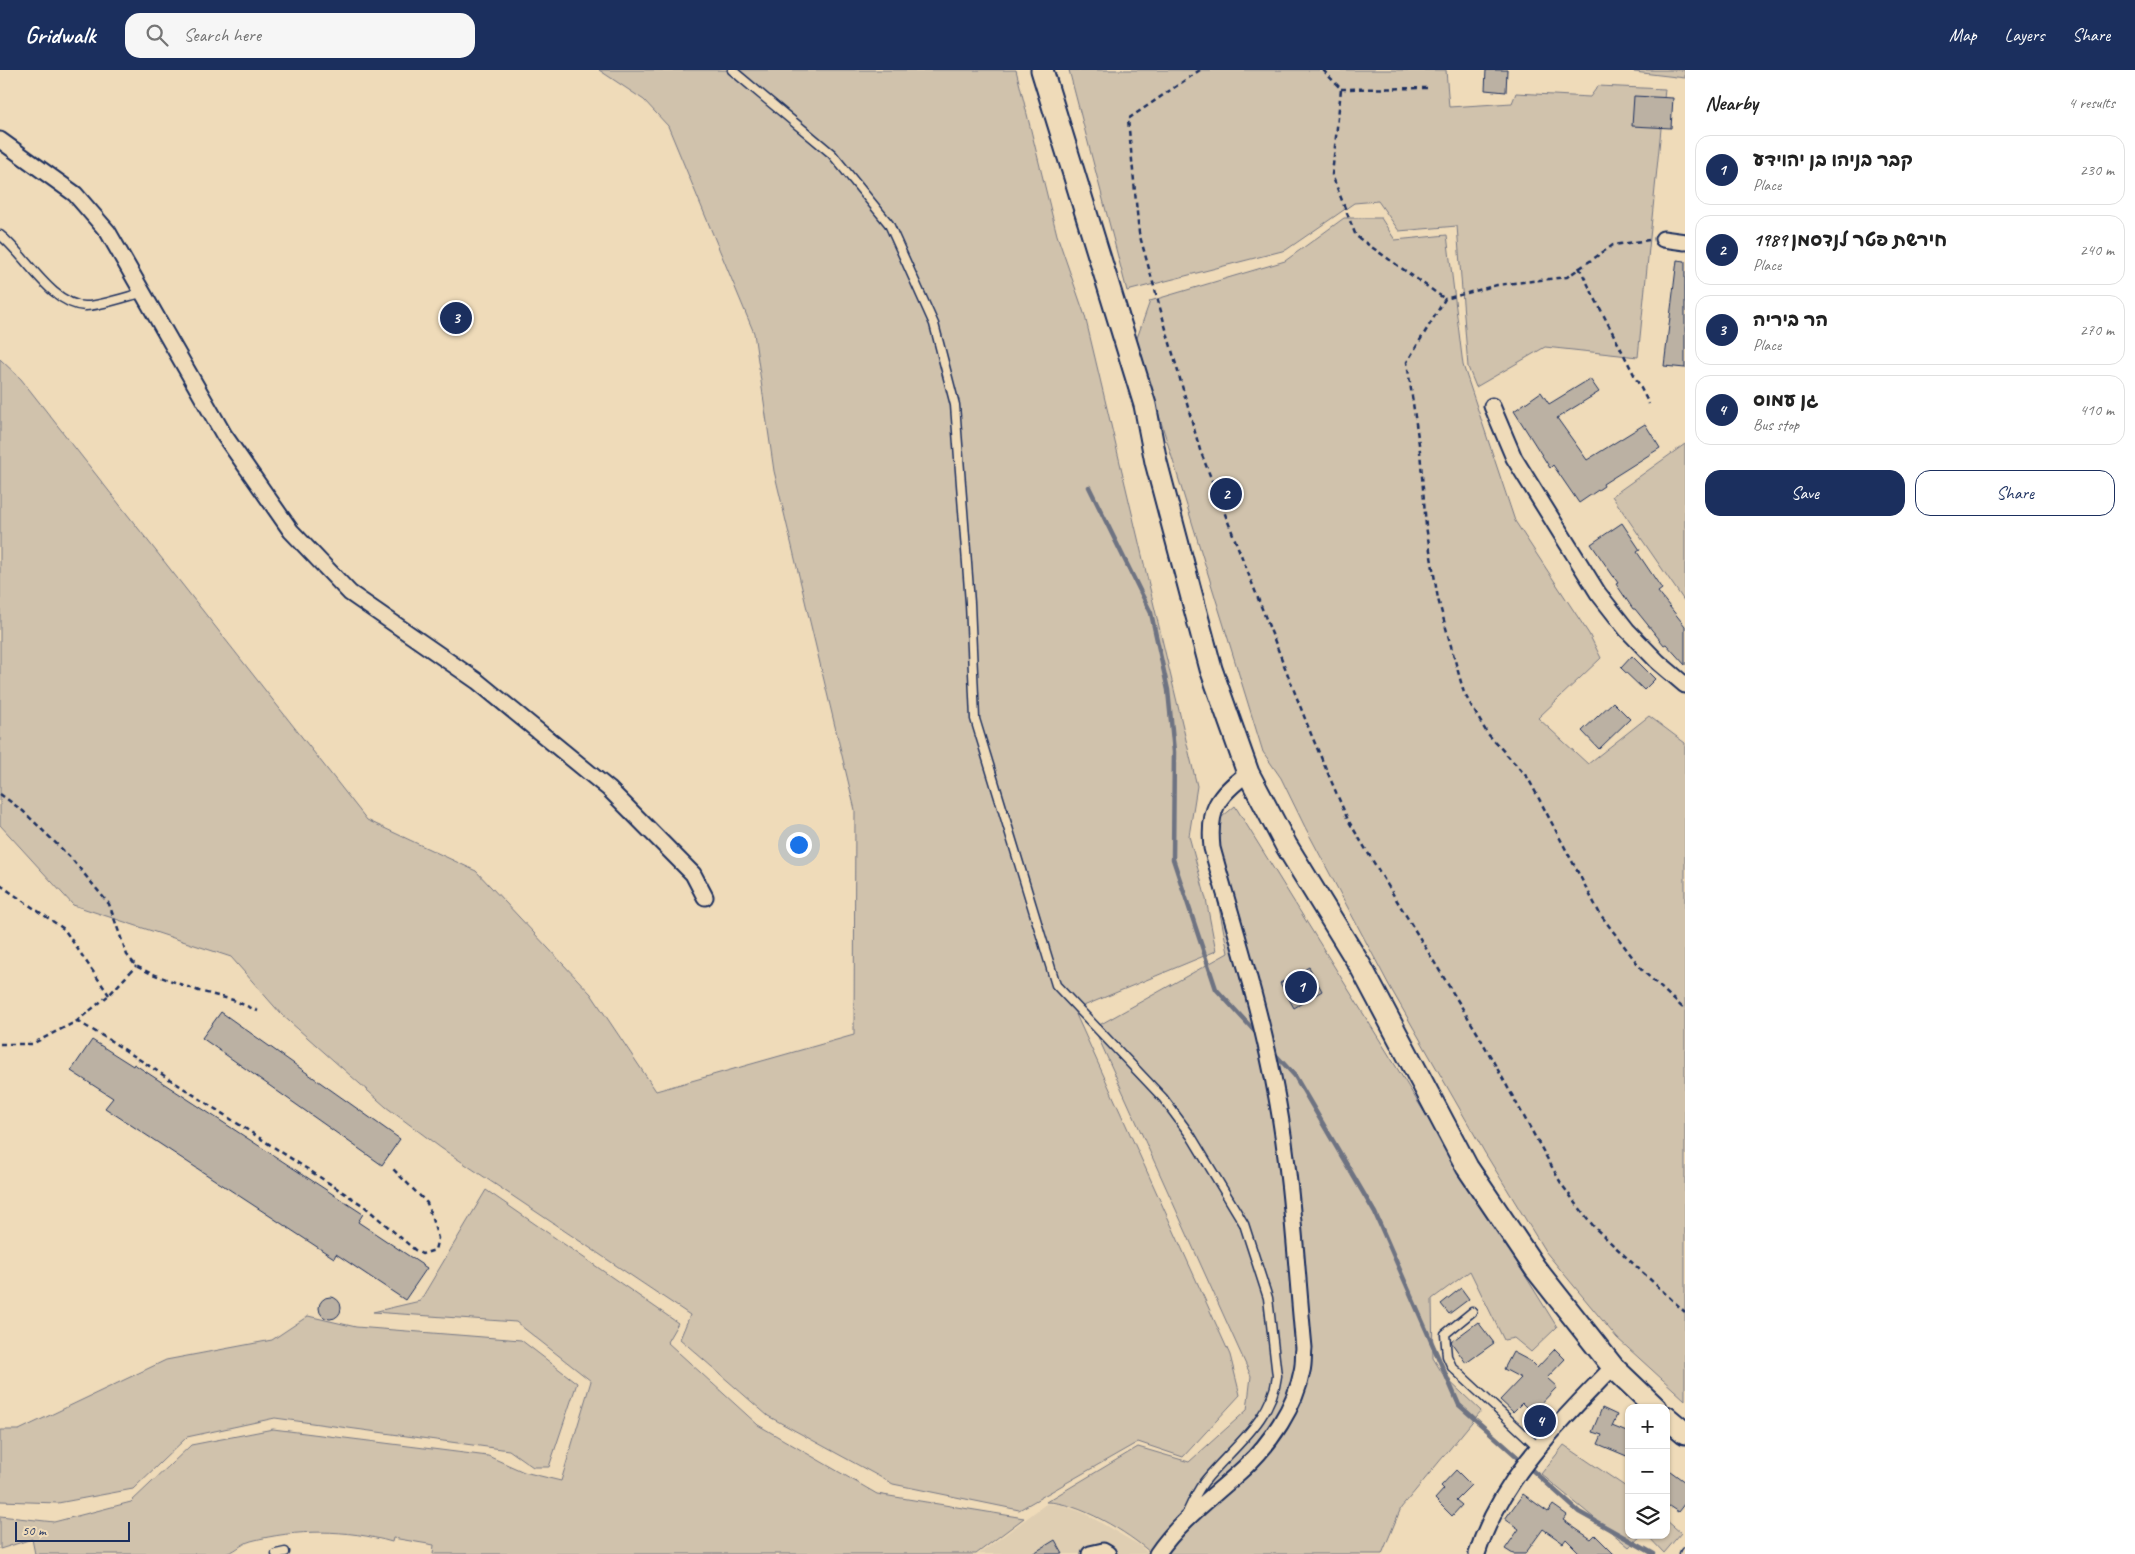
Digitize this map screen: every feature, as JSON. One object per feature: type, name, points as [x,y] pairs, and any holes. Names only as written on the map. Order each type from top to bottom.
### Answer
[{"type":"main road","points":[[1042,70],[1145,405],[1156,462],[1211,669],[1248,773],[1286,845],[1361,968],[1468,1167],[1535,1268],[1613,1367],[1652,1404]]},
{"type":"main road","points":[[1670,1420],[1685,1433]]},
{"type":"street","points":[[0,140],[76,194],[108,232],[224,435],[292,531],[350,593],[477,681],[609,789],[692,874],[705,897]]},
{"type":"street","points":[[1663,239],[1685,242]]},
{"type":"street","points":[[1492,406],[1514,458],[1598,593],[1627,630],[1658,662],[1685,685]]},
{"type":"street","points":[[1157,1554],[1183,1521],[1246,1467],[1267,1442],[1282,1421],[1294,1396],[1302,1371],[1304,1348],[1287,1159],[1277,1099],[1268,1051],[1212,848],[1210,828],[1214,810],[1224,794],[1248,773]]},
{"type":"street","points":[[1477,1554],[1497,1507],[1521,1468],[1538,1447],[1613,1367]]},
{"type":"street","points":[[1090,1554],[1103,1551],[1108,1554]]},
{"type":"lane","points":[[732,70],[832,154],[889,224],[934,324],[955,404],[970,603],[975,719],[1056,984],[1163,1098],[1191,1136],[1244,1224],[1265,1289],[1277,1376],[1276,1387],[1255,1426],[1204,1483],[1183,1521]]},
{"type":"lane","points":[[0,235],[40,278],[66,301],[85,306],[141,292]]},
{"type":"lane","points":[[1472,1312],[1445,1334],[1447,1356],[1452,1367],[1538,1447]]},
{"type":"lane","points":[[276,1554],[285,1552]]},
{"type":"path","points":[[1200,70],[1128,119],[1138,233],[1200,450],[1293,688],[1348,820],[1478,1034],[1562,1185],[1594,1227],[1685,1312]]},
{"type":"path","points":[[1323,70],[1341,89],[1430,88]]},
{"type":"path","points":[[1341,89],[1332,175],[1356,236],[1445,299]]},
{"type":"path","points":[[1663,239],[1613,245],[1567,277],[1496,285],[1445,299],[1407,362],[1420,451],[1426,526],[1435,581],[1464,693],[1487,733],[1528,778],[1600,914],[1643,971],[1685,1010]]},
{"type":"path","points":[[1579,267],[1649,404]]},
{"type":"path","points":[[0,794],[23,811],[71,858],[109,904],[127,955],[136,966],[150,973],[233,1000],[258,1011]]},
{"type":"path","points":[[0,885],[64,929],[109,995]]},
{"type":"path","points":[[0,1044],[32,1044],[77,1021],[109,995],[136,966]]},
{"type":"path","points":[[77,1021],[108,1039],[364,1206],[415,1250],[422,1254],[429,1253],[435,1250],[438,1238],[427,1203],[392,1168]]},
{"type":"shaded area","points":[[599,70],[1016,70],[1057,235],[1085,316],[1197,786],[1189,836],[1206,899],[1216,951],[1074,1010],[1230,1355],[1240,1395],[1183,1457],[1138,1442],[1019,1510],[893,1484],[768,1416],[680,1339],[690,1315],[441,1148],[386,1107],[281,1014],[231,957],[73,905],[0,825],[0,359],[21,379],[367,820],[476,871],[591,994],[656,1091],[854,1035],[855,810],[774,471],[754,333],[668,126],[644,100]]},
{"type":"shaded area","points":[[1069,70],[1446,70],[1449,107],[1512,103],[1516,93],[1590,97],[1598,86],[1665,89],[1638,357],[1545,347],[1476,387],[1468,367],[1457,226],[1399,231],[1378,201],[1354,203],[1286,250],[1127,291]]},
{"type":"shaded area","points":[[1634,70],[1685,70],[1685,78],[1634,72]]},
{"type":"shaded area","points":[[1344,218],[1381,218],[1395,240],[1447,235],[1463,365],[1515,521],[1589,634],[1601,658],[1538,718],[1588,764],[1649,716],[1685,743],[1685,1400],[1617,1338],[1545,1251],[1485,1153],[1390,987],[1281,778],[1263,752],[1136,341],[1150,301],[1285,261]]},
{"type":"shaded area","points":[[1685,444],[1685,602],[1612,496]]},
{"type":"shaded area","points":[[1235,806],[1557,1327],[1531,1352],[1514,1338],[1504,1340],[1470,1271],[1432,1299],[1433,1358],[1444,1376],[1481,1411],[1401,1508],[1382,1554],[1152,1554],[1142,1545],[1102,1520],[1073,1507],[1046,1502],[1138,1447],[1189,1462],[1247,1410],[1251,1376],[1094,1028],[1228,953],[1204,832]]},
{"type":"shaded area","points":[[486,1190],[678,1323],[667,1342],[758,1425],[877,1494],[1024,1518],[976,1554],[433,1554],[434,1545],[393,1538],[392,1542],[357,1535],[322,1532],[268,1537],[247,1542],[231,1552],[223,1554],[35,1554],[32,1539],[0,1549],[0,1516],[54,1522],[131,1502],[191,1445],[273,1429],[488,1456],[524,1472],[561,1481],[591,1381],[516,1322],[373,1312],[420,1301]]},
{"type":"shaded area","points":[[308,1316],[356,1327],[521,1340],[577,1383],[549,1467],[533,1467],[509,1450],[275,1418],[187,1437],[133,1489],[58,1503],[0,1501],[0,1430],[19,1430],[166,1360],[272,1340]]},
{"type":"shaded area","points":[[1564,1445],[1625,1486],[1625,1539],[1638,1539],[1629,1547],[1541,1474]]},
{"type":"shaded area","points":[[1046,1504],[1059,1504],[1084,1513],[1139,1545],[1149,1554],[979,1554]]},
{"type":"shaded area","points":[[1670,1523],[1681,1533],[1664,1553],[1651,1539],[1670,1539]]},
{"type":"building","points":[[1486,70],[1507,70],[1506,92],[1485,90]]},
{"type":"building","points":[[1634,96],[1673,98],[1671,128],[1632,126]]},
{"type":"building","points":[[1677,260],[1685,261],[1685,368],[1664,366]]},
{"type":"building","points":[[1590,379],[1599,392],[1557,418],[1587,460],[1645,424],[1660,448],[1603,484],[1604,486],[1579,503],[1553,465],[1550,468],[1514,411],[1541,392],[1549,404]]},
{"type":"building","points":[[1622,523],[1640,550],[1637,552],[1662,589],[1658,592],[1685,626],[1685,665],[1666,644],[1664,645],[1635,609],[1633,609],[1616,584],[1618,583],[1591,544]]},
{"type":"building","points":[[1632,656],[1655,679],[1644,690],[1621,668]]},
{"type":"building","points":[[1613,702],[1630,719],[1599,749],[1582,731]]},
{"type":"building","points":[[1309,967],[1322,991],[1294,1008],[1280,983]]},
{"type":"building","points":[[221,1012],[400,1139],[382,1165],[202,1038]]},
{"type":"building","points":[[92,1040],[133,1066],[134,1064],[363,1214],[358,1222],[427,1268],[405,1300],[336,1254],[334,1258],[105,1108],[113,1098],[71,1071]]},
{"type":"building","points":[[1461,1288],[1469,1299],[1449,1314],[1441,1304]]},
{"type":"building","points":[[330,1297],[338,1300],[341,1308],[338,1316],[330,1319],[322,1316],[319,1308],[322,1300]]},
{"type":"building","points":[[1478,1322],[1494,1343],[1466,1363],[1451,1342]]},
{"type":"building","points":[[1555,1349],[1565,1359],[1547,1378],[1557,1387],[1532,1413],[1522,1403],[1513,1412],[1500,1400],[1521,1378],[1504,1369],[1513,1352],[1530,1361],[1537,1368]]},
{"type":"building","points":[[1602,1408],[1617,1415],[1612,1426],[1625,1431],[1625,1455],[1598,1444],[1602,1435],[1592,1432]]},
{"type":"building","points":[[1456,1470],[1471,1485],[1456,1500],[1462,1505],[1452,1516],[1435,1499],[1444,1489],[1441,1486]]},
{"type":"building","points":[[1670,1471],[1685,1482],[1685,1503],[1678,1512],[1670,1507]]},
{"type":"building","points":[[1523,1494],[1548,1512],[1553,1505],[1567,1515],[1563,1520],[1591,1539],[1595,1535],[1614,1554],[1581,1554],[1566,1539],[1563,1543],[1543,1529],[1525,1554],[1513,1554],[1505,1549],[1519,1529],[1505,1519]]},
{"type":"building","points":[[1055,1540],[1063,1554],[1032,1554]]},
{"type":"waterway","points":[[1089,487],[1151,613],[1168,690],[1174,752],[1173,859],[1216,989],[1260,1037]]},
{"type":"waterway","points":[[1273,1052],[1295,1076],[1375,1213],[1459,1405],[1579,1512],[1654,1554]]},
{"type":"place","name":"הר ביריה","points":[[456,318]]},
{"type":"place","name":"חירשת פטר לנדסמן 1989","points":[[1226,494]]},
{"type":"place","name":"קבר בניהו בן יהוידע","points":[[1301,987]]},
{"type":"place","name":"גן עמוס","points":[[1540,1421]]}]
